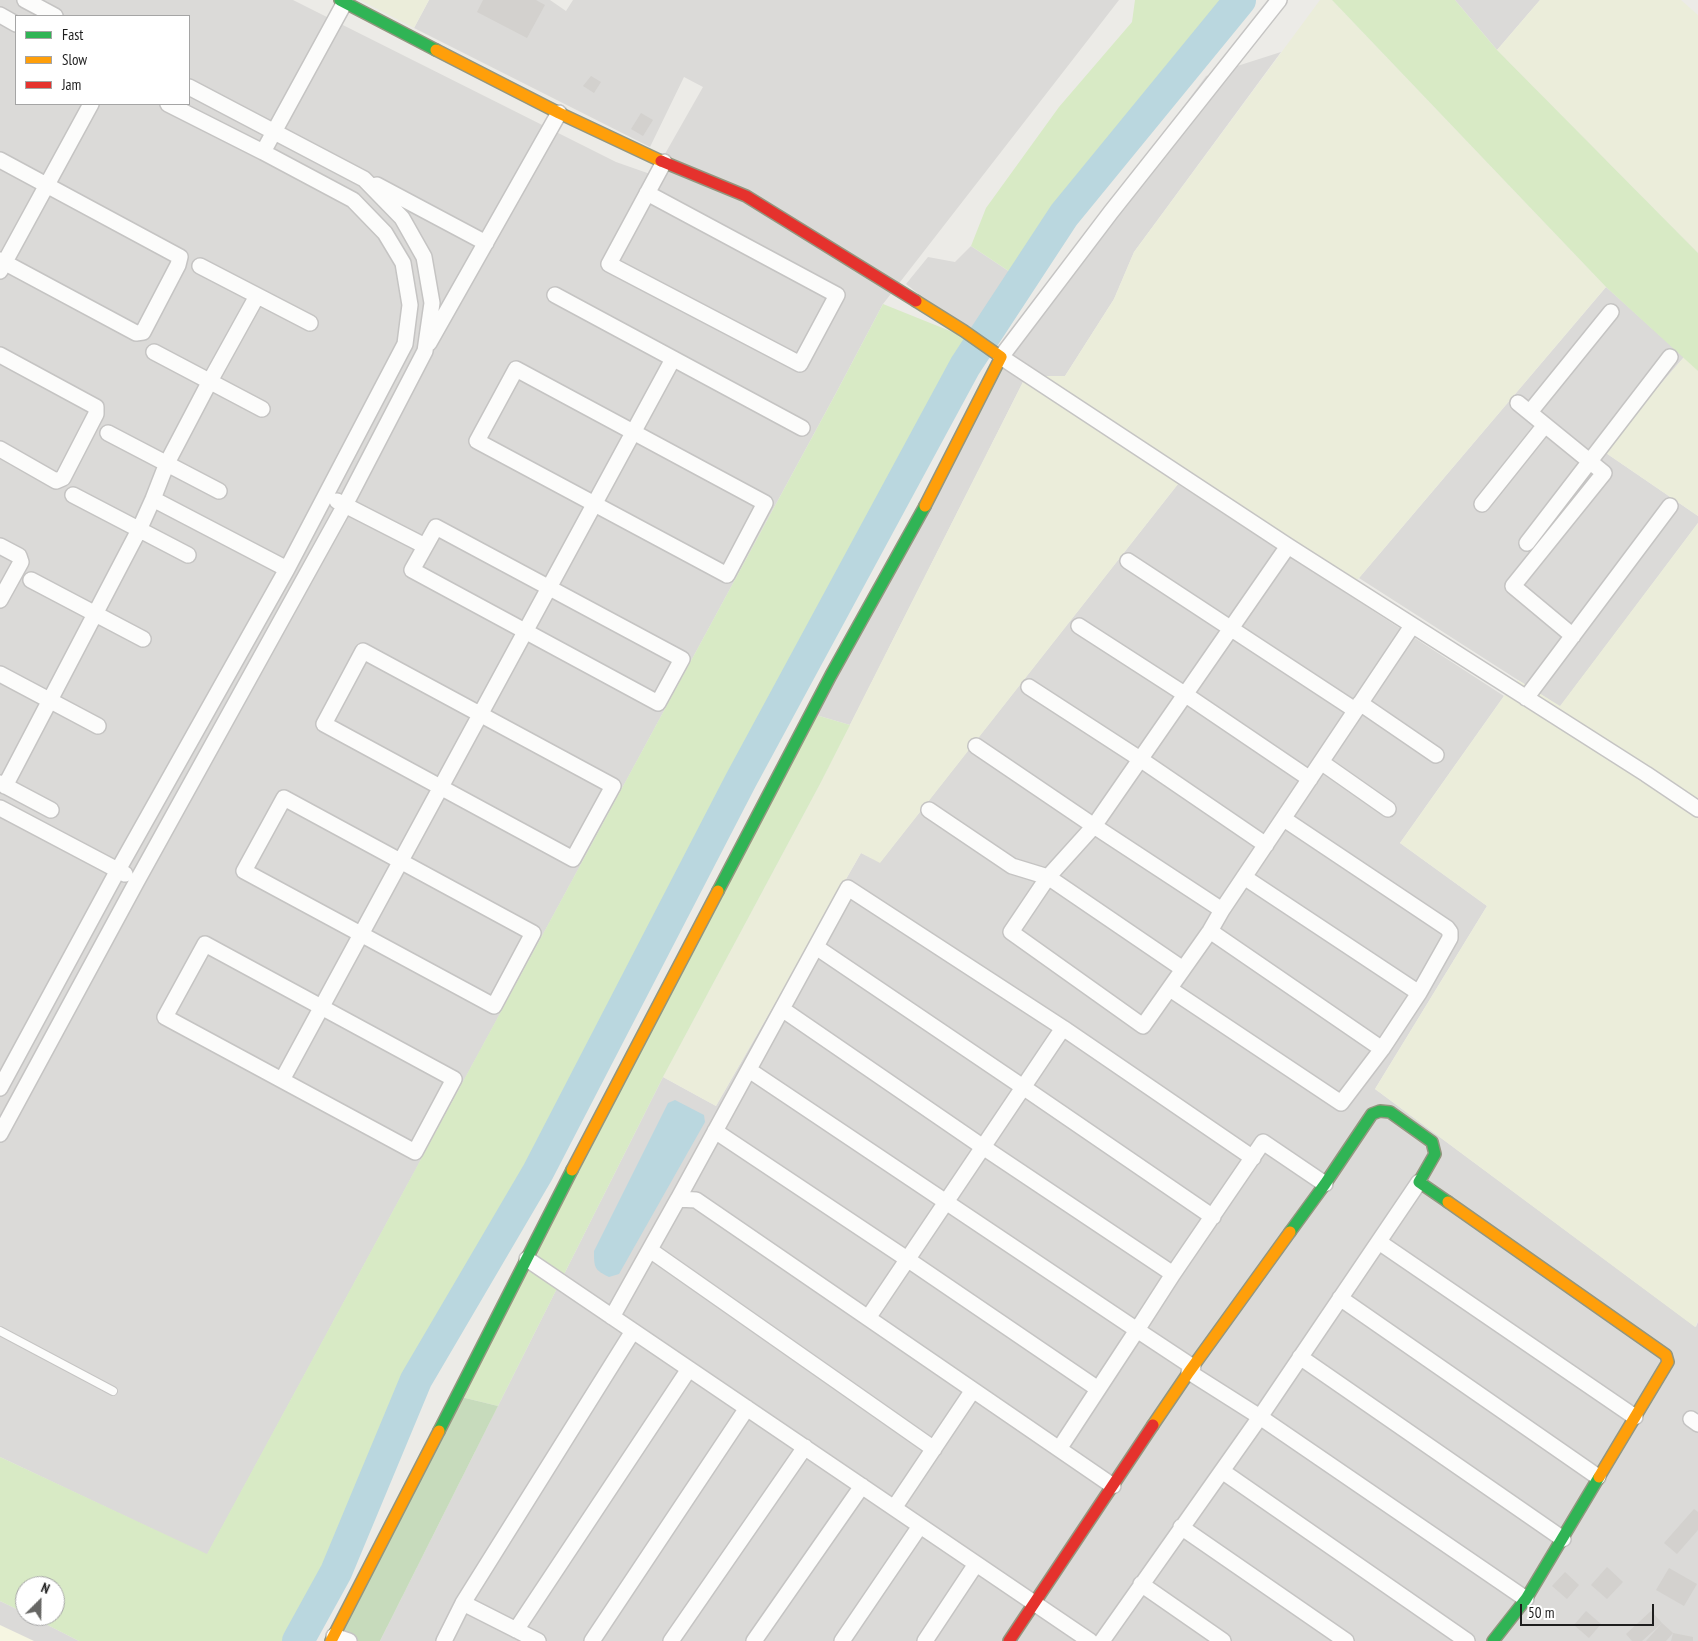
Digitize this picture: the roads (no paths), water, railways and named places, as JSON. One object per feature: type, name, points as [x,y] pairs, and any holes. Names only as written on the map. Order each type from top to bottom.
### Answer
[{"type":"street","points":[[25,0],[53,15]]},
{"type":"street","points":[[349,1641],[335,1639],[595,1124],[826,684],[938,482],[998,354],[1278,0]]},
{"type":"street","points":[[263,152],[344,1],[559,113],[680,170],[700,176],[746,196],[964,331],[1288,546],[1698,809]]},
{"type":"street","points":[[0,15],[15,23]]},
{"type":"street","points":[[190,89],[486,243]]},
{"type":"street","points":[[0,160],[47,185],[180,257],[178,265],[143,332],[136,333],[2,264],[47,185],[90,105]]},
{"type":"street","points":[[0,1088],[118,870],[327,496],[405,344],[410,305],[403,263],[385,233],[353,200],[170,105]]},
{"type":"street","points":[[0,1134],[137,881],[345,505],[425,351],[559,113]]},
{"type":"street","points":[[647,193],[837,295],[800,364],[609,264],[647,193],[664,162]]},
{"type":"street","points":[[364,179],[402,218],[424,257],[432,303],[425,351]]},
{"type":"street","points":[[200,266],[310,323]]},
{"type":"street","points":[[555,295],[802,428]]},
{"type":"street","points":[[51,810],[3,785],[96,614],[139,530],[166,464],[257,296]]},
{"type":"street","points":[[1573,636],[1513,586],[1604,473],[1524,408],[1611,312]]},
{"type":"street","points":[[154,352],[262,409]]},
{"type":"street","points":[[0,355],[96,407],[96,414],[63,478],[56,481],[0,449]]},
{"type":"street","points":[[1528,543],[1670,357]]},
{"type":"street","points":[[282,1080],[673,359]]},
{"type":"street","points":[[516,369],[765,504],[726,575],[595,504],[477,441],[516,369]]},
{"type":"street","points":[[1482,504],[1545,425]]},
{"type":"street","points":[[108,433],[219,491]]},
{"type":"street","points":[[73,495],[188,555]]},
{"type":"street","points":[[327,496],[426,546]]},
{"type":"street","points":[[153,499],[287,569]]},
{"type":"street","points":[[1526,698],[1670,506]]},
{"type":"street","points":[[436,527],[682,659],[658,703],[412,570],[426,546],[436,527]]},
{"type":"street","points":[[0,546],[19,556],[21,562],[0,600]]},
{"type":"street","points":[[1288,546],[1094,826],[1048,877],[1011,932],[1144,1026],[1210,931],[1222,910],[1412,626]]},
{"type":"street","points":[[1128,560],[1230,629],[1436,755]]},
{"type":"street","points":[[31,580],[143,639]]},
{"type":"street","points":[[1079,626],[1186,695],[1310,779]]},
{"type":"street","points":[[363,651],[613,786],[573,859],[441,788],[324,724],[363,651]]},
{"type":"street","points":[[0,674],[98,726]]},
{"type":"street","points":[[1029,686],[1266,844]]},
{"type":"street","points":[[976,746],[1222,910]]},
{"type":"street","points":[[1321,762],[1388,809]]},
{"type":"street","points":[[284,798],[533,933],[494,1006],[361,934],[244,871],[284,798]]},
{"type":"street","points":[[0,808],[137,881]]},
{"type":"street","points":[[929,810],[1012,866],[1048,877],[1184,969]]},
{"type":"street","points":[[1170,989],[1341,1103],[1382,1049],[1419,993],[1450,938],[1450,932],[1447,928],[1284,819]]},
{"type":"street","points":[[1244,877],[1419,993]]},
{"type":"street","points":[[612,1317],[848,888],[1063,1028],[1253,1158]]},
{"type":"street","points":[[1210,931],[1382,1049]]},
{"type":"street","points":[[205,944],[454,1079],[414,1152],[282,1080],[165,1017],[205,944]]},
{"type":"street","points":[[816,948],[1213,1217]]},
{"type":"street","points":[[782,1008],[983,1147],[1173,1274]]},
{"type":"street","points":[[868,1318],[1063,1028]]},
{"type":"street","points":[[748,1070],[1138,1330],[1260,1417],[1526,1599]]},
{"type":"street","points":[[1009,1641],[1033,1602],[1191,1369],[1326,1184],[1372,1114],[1380,1111],[1390,1112],[1432,1142],[1435,1154],[1419,1182],[1260,1417],[1102,1641]]},
{"type":"street","points":[[716,1131],[1098,1389]]},
{"type":"street","points":[[1059,1449],[1173,1274],[1263,1142],[1326,1184]]},
{"type":"street","points":[[1419,1182],[1666,1355],[1668,1362],[1526,1599],[1493,1641]]},
{"type":"street","points":[[678,1199],[696,1200],[1113,1486]]},
{"type":"street","points":[[1378,1242],[1635,1417]]},
{"type":"street","points":[[650,1250],[934,1449]]},
{"type":"street","points":[[527,1259],[1090,1641]]},
{"type":"street","points":[[1340,1298],[1598,1477]]},
{"type":"street","points":[[444,1641],[463,1603],[633,1331]]},
{"type":"street","points":[[1300,1357],[1563,1539]]},
{"type":"street","points":[[516,1630],[689,1369]]},
{"type":"street","points":[[894,1508],[973,1390]]},
{"type":"street","points":[[592,1641],[747,1408]]},
{"type":"street","points":[[671,1641],[805,1447]]},
{"type":"street","points":[[1222,1471],[1467,1641]]},
{"type":"street","points":[[754,1641],[862,1486]]},
{"type":"street","points":[[842,1641],[920,1526]]},
{"type":"street","points":[[1182,1527],[1346,1641]]},
{"type":"street","points":[[925,1641],[976,1564]]},
{"type":"street","points":[[1141,1584],[1223,1641]]},
{"type":"street","points":[[463,1603],[538,1641]]},
{"type":"lane","points":[[0,1330],[113,1391]]},
{"type":"water","points":[[675,1100],[704,1115],[705,1122],[619,1274],[609,1277],[600,1272],[596,1267],[594,1251],[668,1103]]},
{"type":"waterway","points":[[298,1641],[336,1572],[416,1380],[538,1172],[741,780],[965,366],[1064,215],[1240,0]]}]
